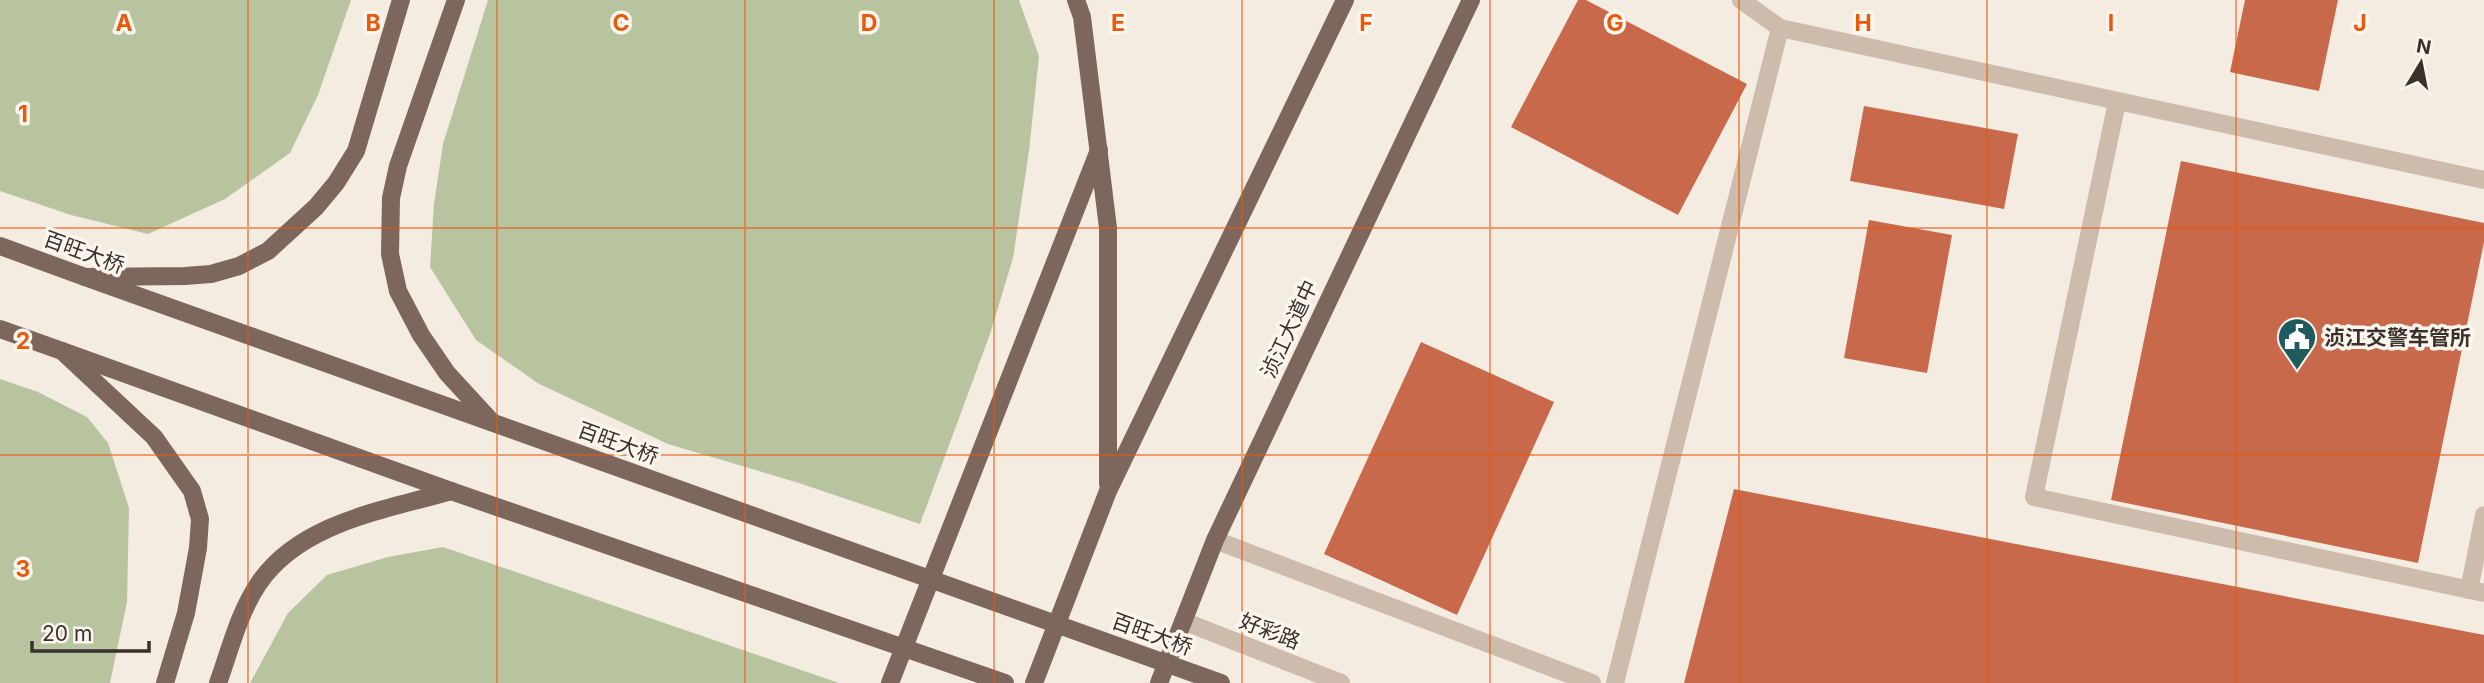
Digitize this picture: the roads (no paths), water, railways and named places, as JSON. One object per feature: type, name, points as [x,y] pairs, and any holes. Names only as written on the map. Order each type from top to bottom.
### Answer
[{"type":"main road","points":[[85,277],[211,274],[239,266],[268,251],[298,225],[336,183],[356,151],[401,0]]},
{"type":"main road","points":[[457,0],[398,166],[391,198],[390,254],[398,291],[421,335],[447,373],[492,422]]},
{"type":"main road","points":[[1076,0],[1082,17],[1108,228],[1108,491]]},
{"type":"main road","points":[[1034,683],[1108,491],[1345,0]]},
{"type":"main road","name":"浈江大道中","points":[[1159,683],[1215,540],[1471,0]]},
{"type":"main road","points":[[890,683],[1099,150]]},
{"type":"main road","name":"百旺大桥","points":[[0,246],[1221,683]]},
{"type":"main road","points":[[0,329],[451,491],[1005,683]]},
{"type":"main road","points":[[62,352],[154,437],[192,491],[200,519],[198,548],[187,613],[165,683]]},
{"type":"main road","points":[[218,683],[240,621],[259,583],[283,558],[311,537],[344,522],[451,491]]},
{"type":"street","points":[[1741,0],[1780,28],[2484,180]]},
{"type":"street","points":[[1615,683],[1780,28]]},
{"type":"street","points":[[2117,102],[2034,497],[2476,591],[2484,515]]},
{"type":"street","points":[[1215,540],[1592,683]]},
{"type":"street","name":"好彩路","points":[[1183,621],[1341,683]]},
{"type":"place","name":"浈江交警车管所","points":[[2297,371]]}]
